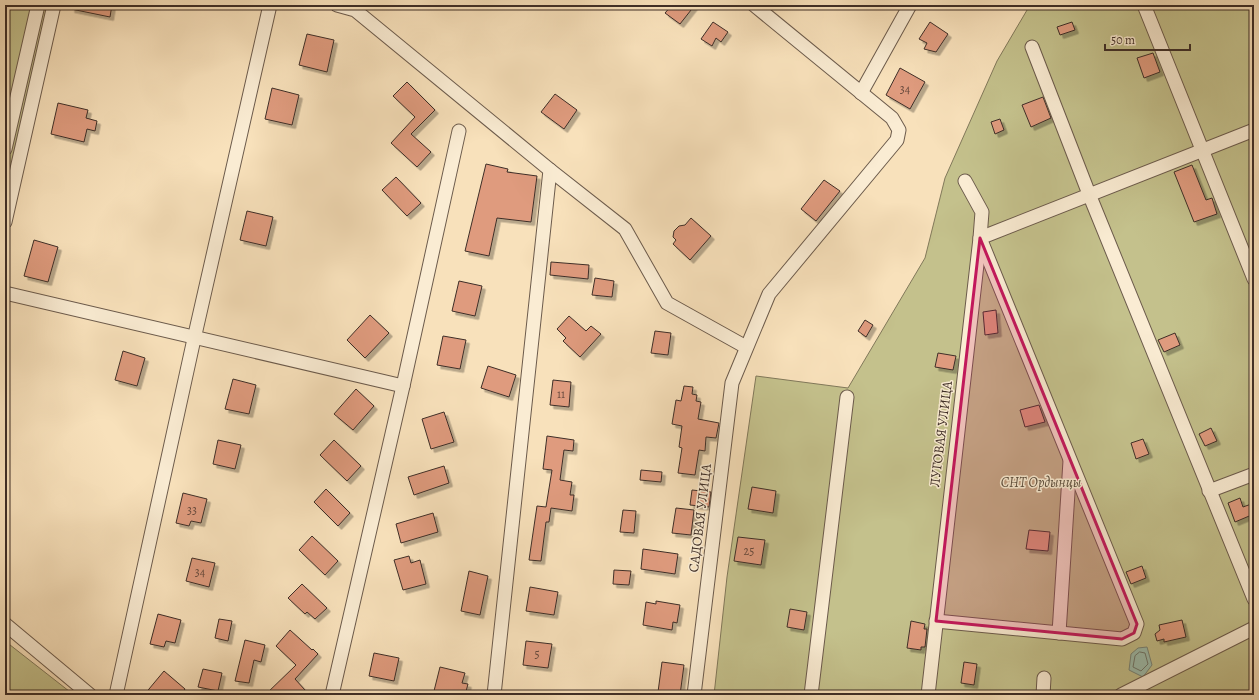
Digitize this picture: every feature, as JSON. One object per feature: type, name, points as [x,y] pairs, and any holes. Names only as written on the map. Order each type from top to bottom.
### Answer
[{"type":"street","points":[[5,149],[38,5]]},
{"type":"street","points":[[5,222],[54,5]]},
{"type":"street","points":[[116,695],[194,339],[270,5]]},
{"type":"street","points":[[337,5],[354,10],[550,170],[625,229],[668,303],[746,347]]},
{"type":"street","name":"САДОВАЯ УЛИЦА","points":[[694,695],[732,383],[769,294],[897,140],[899,130],[892,118],[754,5]]},
{"type":"street","points":[[861,93],[910,5]]},
{"type":"street","points":[[1144,5],[1254,279]]},
{"type":"street","points":[[1032,47],[1089,194],[1254,600]]},
{"type":"street","points":[[936,622],[1122,639],[1134,633],[1137,624],[980,238],[1089,194],[1202,152],[1254,130]]},
{"type":"street","points":[[332,695],[403,386],[459,131]]},
{"type":"street","points":[[494,695],[550,170]]},
{"type":"street","name":"ЛУГОВАЯ УЛИЦА","points":[[928,695],[982,212],[965,181]]},
{"type":"street","points":[[5,294],[194,339],[403,386]]},
{"type":"street","points":[[811,695],[846,397]]},
{"type":"street","points":[[1059,633],[1070,458]]},
{"type":"street","points":[[1209,491],[1254,474]]},
{"type":"street","points":[[5,624],[90,695]]},
{"type":"street","points":[[1121,695],[1254,628]]},
{"type":"street","points":[[1043,695],[1044,678]]},
{"type":"highlighted area","points":[[980,238],[1137,624],[1134,633],[1122,639],[936,621]]},
{"type":"green space","points":[[5,5],[51,5],[5,202]]},
{"type":"green space","name":"СНТ Ордынцы","points":[[1030,5],[1254,5],[1254,695],[714,695],[727,577],[756,376],[848,388],[925,258],[945,178],[997,61]]},
{"type":"green space","points":[[5,641],[74,695],[5,695]]},
{"type":"water","points":[[1147,647],[1152,665],[1143,677],[1129,670],[1131,654],[1138,648]]},
{"type":"building","points":[[72,5],[112,5],[110,17],[71,9]]},
{"type":"building","points":[[672,5],[695,5],[680,24],[665,13]]},
{"type":"building","points":[[713,22],[728,32],[721,42],[716,38],[712,46],[701,39]]},
{"type":"building","points":[[930,22],[948,34],[936,52],[924,49],[927,43],[919,39]]},
{"type":"building","points":[[1072,22],[1075,30],[1060,35],[1057,27]]},
{"type":"building","points":[[307,34],[334,40],[327,72],[299,65]]},
{"type":"building","points":[[1153,53],[1160,72],[1144,78],[1137,58]]},
{"type":"building","points":[[900,68],[925,82],[910,109],[886,95]]},
{"type":"building","points":[[407,82],[435,110],[411,134],[431,152],[417,167],[391,143],[415,117],[393,96]]},
{"type":"building","points":[[272,88],[299,95],[292,125],[265,119]]},
{"type":"building","points":[[555,94],[577,110],[564,129],[541,112]]},
{"type":"building","points":[[1043,97],[1051,118],[1031,127],[1022,105]]},
{"type":"building","points":[[58,103],[88,110],[86,118],[97,121],[95,131],[87,129],[84,142],[51,134]]},
{"type":"building","points":[[1000,119],[1004,130],[995,134],[991,122]]},
{"type":"building","points":[[486,164],[508,169],[507,172],[537,176],[531,222],[497,218],[489,256],[465,251]]},
{"type":"building","points":[[1192,165],[1206,200],[1212,198],[1217,214],[1194,222],[1174,172]]},
{"type":"building","points":[[396,177],[421,203],[407,216],[382,190]]},
{"type":"building","points":[[824,180],[840,191],[816,221],[801,209]]},
{"type":"building","points":[[247,211],[273,217],[266,246],[240,240]]},
{"type":"building","points":[[691,218],[711,236],[690,260],[673,244],[676,240],[673,237],[674,231],[679,226],[685,225]]},
{"type":"building","points":[[34,240],[58,247],[48,282],[24,276]]},
{"type":"building","points":[[551,262],[589,265],[588,279],[550,275]]},
{"type":"building","points":[[595,278],[614,281],[612,297],[592,295]]},
{"type":"building","points":[[459,281],[482,286],[475,316],[452,311]]},
{"type":"building","points":[[996,310],[998,333],[985,335],[983,312]]},
{"type":"building","points":[[370,315],[389,333],[365,358],[347,340]]},
{"type":"building","points":[[569,316],[586,331],[591,326],[601,334],[580,357],[563,341],[566,338],[557,329]]},
{"type":"building","points":[[865,320],[873,325],[866,337],[858,331]]},
{"type":"building","points":[[655,331],[671,333],[668,355],[651,353]]},
{"type":"building","points":[[1175,333],[1180,345],[1164,352],[1158,340]]},
{"type":"building","points":[[443,336],[466,340],[460,369],[437,365]]},
{"type":"building","points":[[123,351],[145,358],[137,386],[115,380]]},
{"type":"building","points":[[938,353],[956,356],[953,370],[935,367]]},
{"type":"building","points":[[488,366],[516,375],[509,397],[481,388]]},
{"type":"building","points":[[233,379],[256,385],[249,414],[225,409]]},
{"type":"building","points":[[553,380],[571,382],[569,407],[550,405]]},
{"type":"building","points":[[684,386],[693,387],[692,394],[697,395],[696,401],[701,402],[698,419],[719,423],[716,438],[706,437],[705,451],[699,450],[695,475],[678,473],[682,448],[679,447],[682,426],[672,424],[676,400],[681,401]]},
{"type":"building","points":[[356,389],[374,406],[353,430],[334,414]]},
{"type":"building","points":[[1039,405],[1045,422],[1025,427],[1020,410]]},
{"type":"building","points":[[444,412],[454,442],[431,449],[422,419]]},
{"type":"building","points":[[1211,428],[1217,441],[1205,446],[1199,434]]},
{"type":"building","points":[[547,436],[574,440],[573,451],[564,450],[560,480],[572,482],[570,495],[574,495],[572,511],[551,508],[549,522],[546,522],[541,561],[529,560],[537,506],[546,507],[552,470],[543,469]]},
{"type":"building","points":[[1143,439],[1149,454],[1136,459],[1131,443]]},
{"type":"building","points":[[218,440],[241,445],[235,469],[213,464]]},
{"type":"building","points":[[334,440],[361,466],[347,481],[320,455]]},
{"type":"building","points":[[444,466],[449,483],[414,495],[408,477]]},
{"type":"building","points":[[641,470],[662,472],[661,482],[640,480]]},
{"type":"building","points":[[752,487],[776,491],[773,513],[748,509]]},
{"type":"building","points":[[326,489],[350,513],[338,526],[314,502]]},
{"type":"building","points":[[692,490],[711,492],[709,507],[690,505]]},
{"type":"building","points":[[183,493],[207,499],[201,523],[191,521],[189,526],[176,523]]},
{"type":"building","points":[[1240,498],[1243,507],[1254,503],[1254,514],[1235,522],[1228,503]]},
{"type":"building","points":[[676,508],[694,510],[691,535],[672,533]]},
{"type":"building","points":[[623,510],[636,511],[634,533],[620,532]]},
{"type":"building","points":[[433,513],[438,532],[401,543],[396,524]]},
{"type":"building","points":[[1029,530],[1050,532],[1048,551],[1026,549]]},
{"type":"building","points":[[312,536],[338,561],[325,575],[299,550]]},
{"type":"building","points":[[738,537],[765,540],[761,565],[734,561]]},
{"type":"building","points":[[643,549],[678,554],[675,574],[641,569]]},
{"type":"building","points":[[409,556],[411,563],[420,560],[426,584],[403,590],[394,560]]},
{"type":"building","points":[[192,558],[215,563],[209,587],[186,581]]},
{"type":"building","points":[[1142,566],[1146,578],[1131,584],[1126,572]]},
{"type":"building","points":[[614,570],[631,571],[629,585],[613,584]]},
{"type":"building","points":[[469,571],[488,576],[480,615],[461,611]]},
{"type":"building","points":[[302,584],[327,608],[315,619],[307,612],[305,614],[288,598]]},
{"type":"building","points":[[530,587],[558,592],[554,615],[526,611]]},
{"type":"building","points":[[656,601],[680,605],[677,623],[673,622],[672,630],[643,625],[646,602],[656,604]]},
{"type":"building","points":[[790,609],[807,612],[804,630],[787,627]]},
{"type":"building","points":[[158,614],[181,620],[175,643],[166,641],[164,647],[150,644]]},
{"type":"building","points":[[219,619],[232,621],[228,641],[215,638]]},
{"type":"building","points":[[1182,620],[1186,637],[1164,642],[1164,639],[1157,641],[1155,634],[1160,630],[1159,625]]},
{"type":"building","points":[[911,621],[925,624],[924,629],[927,629],[925,647],[921,647],[921,650],[907,648]]},
{"type":"building","points":[[290,630],[318,654],[295,679],[305,690],[300,695],[265,695],[296,665],[276,646]]},
{"type":"building","points":[[245,640],[265,645],[261,662],[254,660],[249,683],[235,681]]},
{"type":"building","points":[[526,641],[552,644],[548,668],[523,665]]},
{"type":"building","points":[[374,653],[399,658],[394,681],[369,676]]},
{"type":"building","points":[[662,662],[684,665],[680,695],[658,692]]},
{"type":"building","points":[[964,662],[977,664],[974,685],[961,683]]},
{"type":"building","points":[[440,667],[465,673],[462,683],[468,684],[465,695],[448,695],[434,691]]},
{"type":"building","points":[[203,669],[222,673],[218,691],[198,687]]},
{"type":"building","points":[[164,671],[185,689],[180,695],[144,695]]}]
